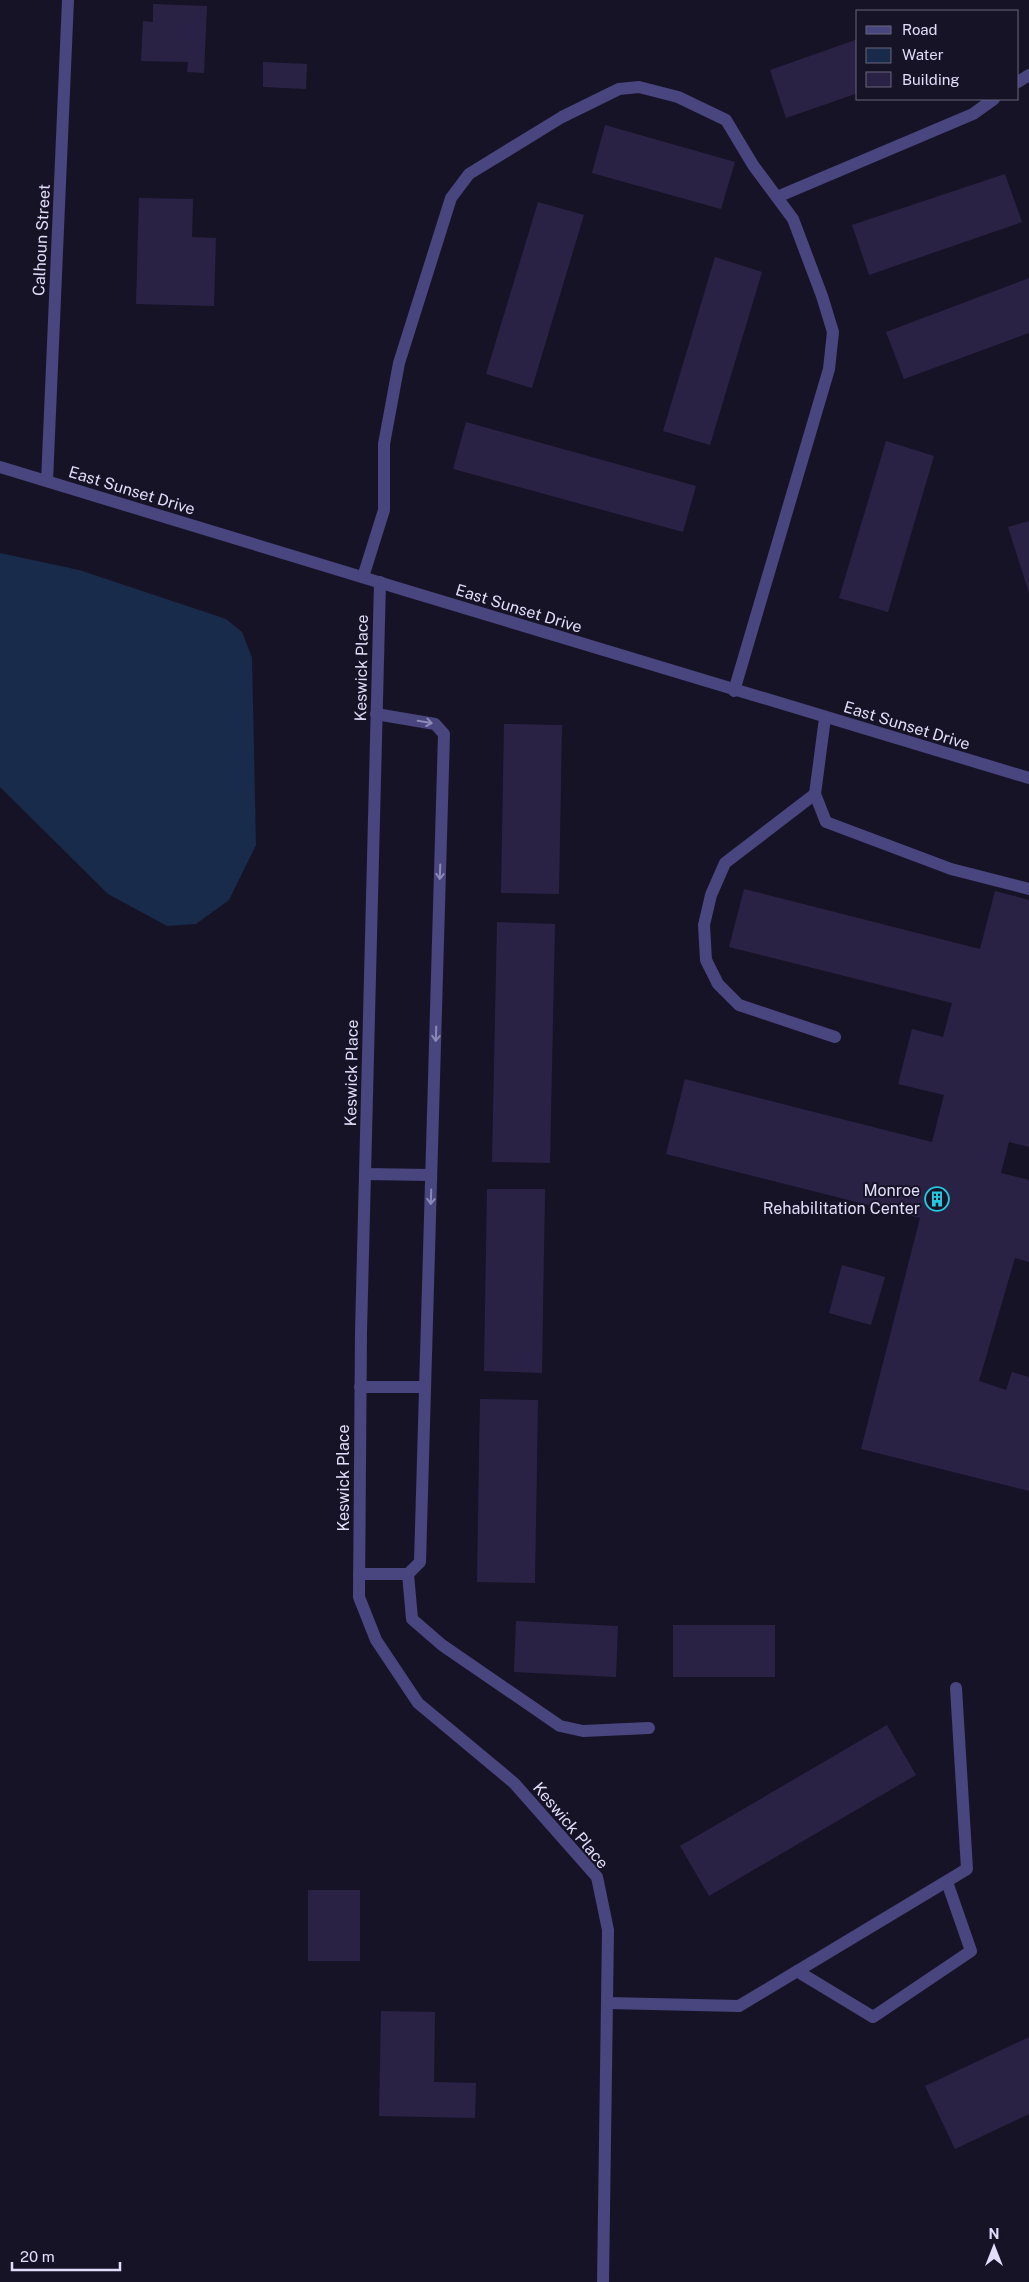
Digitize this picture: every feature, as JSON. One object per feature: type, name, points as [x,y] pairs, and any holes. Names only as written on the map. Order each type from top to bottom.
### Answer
[{"type":"street","name":"Calhoun Street","points":[[46,481],[68,0]]},
{"type":"street","points":[[363,577],[384,510],[384,444],[400,363],[451,198],[470,174],[562,116],[619,89],[639,87],[678,97],[726,120],[753,165],[793,219],[822,296],[833,332],[829,369],[734,691]]},
{"type":"street","points":[[777,197],[973,114],[993,100]]},
{"type":"street","name":"East Sunset Drive","points":[[0,467],[734,691],[1029,778]]},
{"type":"street","name":"Keswick Place","points":[[380,582],[360,1387],[359,1597],[376,1640],[418,1703],[514,1783],[597,1877],[608,1930],[603,2282]]},
{"type":"street","points":[[359,1574],[408,1574],[420,1562],[444,734],[435,724],[376,714]]},
{"type":"street","points":[[825,718],[815,794],[826,822],[951,869],[1029,890]]},
{"type":"street","points":[[815,794],[726,864],[711,895],[704,925],[706,960],[718,984],[739,1005],[835,1036]]},
{"type":"street","points":[[365,1174],[431,1175]]},
{"type":"street","points":[[360,1387],[425,1387]]},
{"type":"street","points":[[408,1574],[412,1619],[442,1645],[560,1726],[583,1730],[649,1728]]},
{"type":"street","points":[[608,2004],[739,2006],[967,1869],[956,1688]]},
{"type":"street","points":[[798,1971],[873,2017],[971,1950],[947,1882]]},
{"type":"water","points":[[0,553],[79,570],[226,619],[242,632],[252,658],[256,845],[229,900],[196,924],[167,926],[108,894],[0,787]]},
{"type":"building","points":[[153,4],[207,6],[204,73],[187,72],[188,62],[141,61],[143,21],[153,22]]},
{"type":"building","points":[[856,40],[856,94],[786,118],[770,70]]},
{"type":"building","points":[[263,62],[307,64],[306,89],[263,87]]},
{"type":"building","points":[[605,125],[735,162],[721,209],[592,173]]},
{"type":"building","points":[[1005,174],[1022,222],[869,275],[852,225]]},
{"type":"building","points":[[139,198],[193,199],[192,237],[216,238],[214,306],[136,304]]},
{"type":"building","points":[[538,202],[584,215],[532,388],[486,374]]},
{"type":"building","points":[[715,257],[762,272],[710,445],[663,431]]},
{"type":"building","points":[[1029,278],[1029,333],[904,379],[886,332]]},
{"type":"building","points":[[466,422],[696,486],[683,532],[453,469]]},
{"type":"building","points":[[886,441],[934,456],[888,612],[839,598]]},
{"type":"building","points":[[1029,521],[1029,593],[1008,527]]},
{"type":"building","points":[[504,724],[562,725],[559,894],[501,893]]},
{"type":"building","name":"Monroe Rehabilitation Center","points":[[744,889],[980,949],[995,891],[1029,900],[1029,1147],[1009,1142],[1001,1173],[1029,1180],[1029,1262],[1015,1258],[979,1381],[1006,1390],[1012,1372],[1029,1377],[1029,1491],[861,1449],[920,1218],[666,1154],[685,1079],[932,1142],[944,1095],[898,1084],[912,1029],[943,1037],[952,1003],[729,947]]},
{"type":"building","points":[[497,922],[555,924],[550,1163],[492,1162]]},
{"type":"building","points":[[487,1189],[545,1189],[542,1373],[484,1371]]},
{"type":"building","points":[[842,1265],[885,1277],[871,1325],[829,1313]]},
{"type":"building","points":[[480,1399],[538,1400],[535,1583],[477,1582]]},
{"type":"building","points":[[516,1621],[618,1626],[616,1677],[514,1672]]},
{"type":"building","points":[[673,1625],[775,1625],[775,1677],[673,1677]]},
{"type":"building","points":[[887,1725],[916,1775],[709,1896],[680,1846]]},
{"type":"building","points":[[308,1890],[360,1890],[360,1961],[308,1961]]},
{"type":"building","points":[[381,2011],[435,2012],[434,2082],[476,2083],[475,2118],[379,2116]]},
{"type":"building","points":[[1029,2037],[1029,2114],[955,2149],[925,2086]]},
{"type":"place","name":"Monroe Rehabilitation Center","points":[[937,1199]]}]
